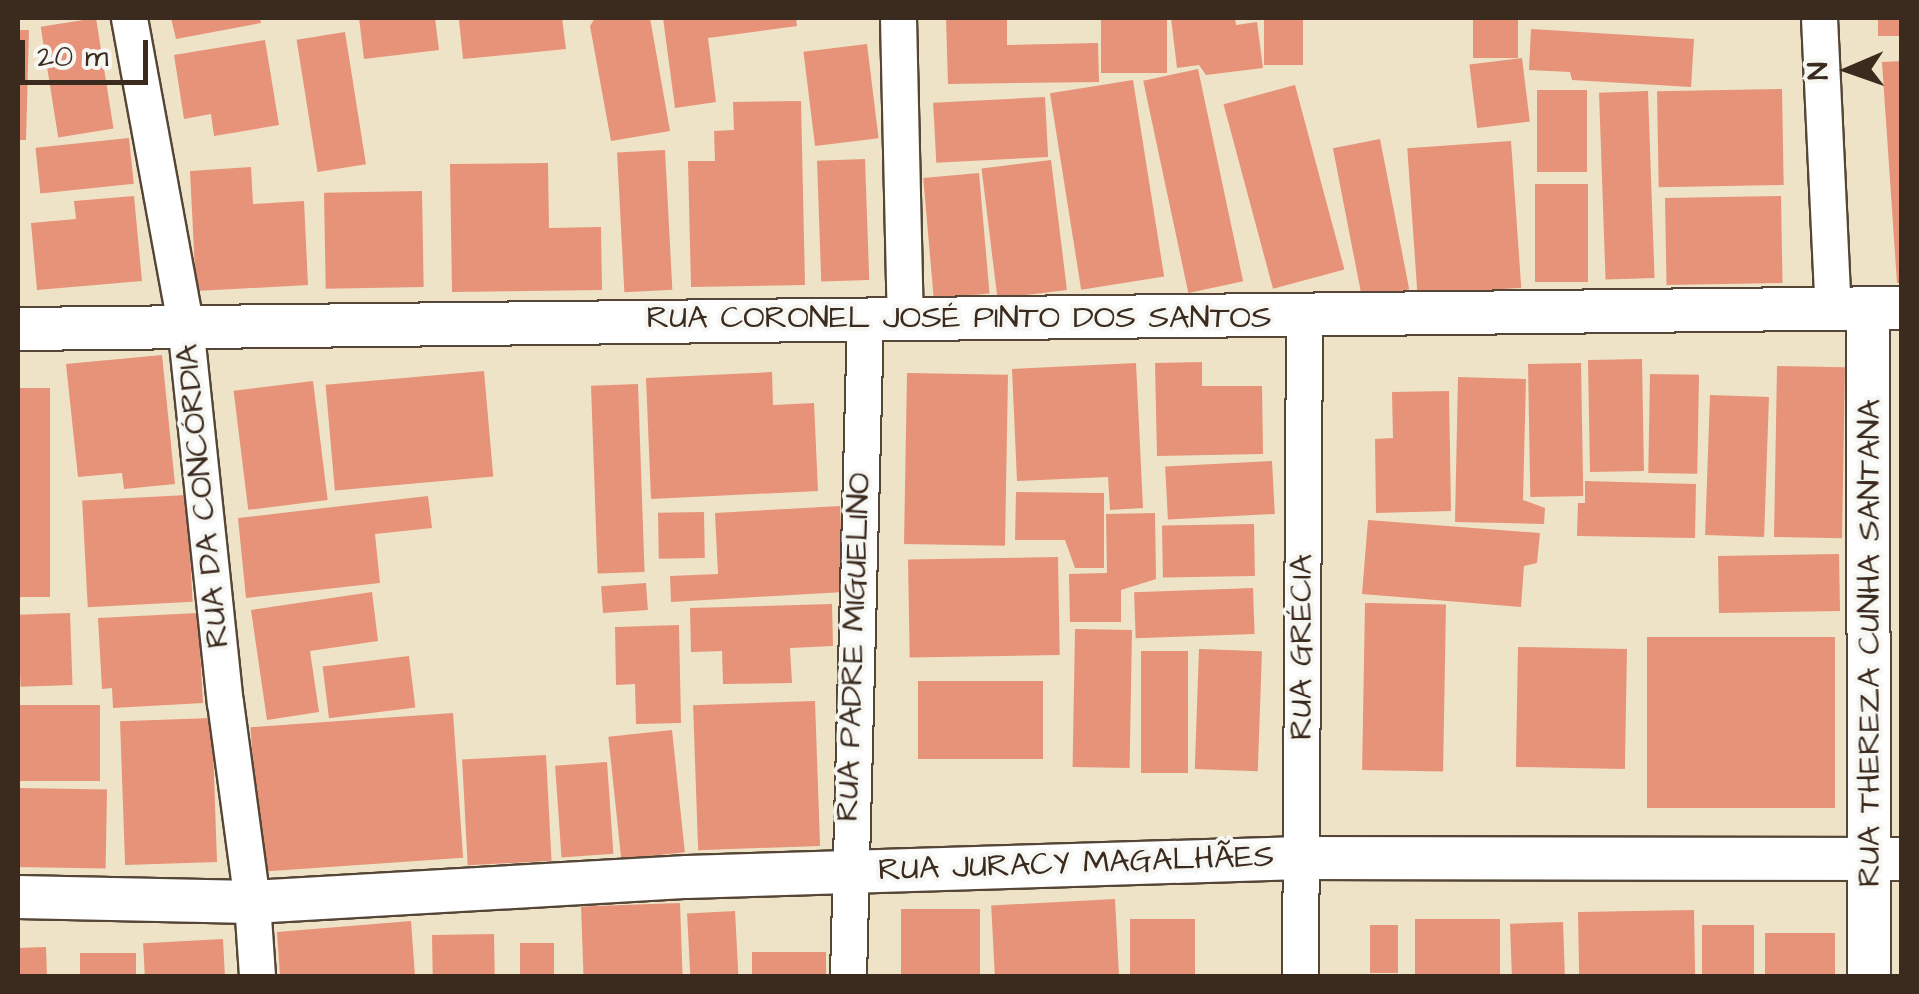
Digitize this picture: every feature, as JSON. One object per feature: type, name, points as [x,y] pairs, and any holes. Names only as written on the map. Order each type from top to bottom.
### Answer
[{"type":"street","name":"RUA DA CONCÓRDIA","points":[[129,18],[185,324],[225,702],[252,902],[257,976]]},
{"type":"street","name":"RUA PADRE MIGUELINO","points":[[848,976],[847,871],[885,318],[898,18]]},
{"type":"street","points":[[1818,18],[1868,309]]},
{"type":"street","name":"RUA CORONEL JOSÉ PINTO DOS SANTOS","points":[[18,329],[185,324],[1868,309]]},
{"type":"street","name":"RUA THEREZA CUNHA SANTANA","points":[[1868,309],[1887,860],[1869,976]]},
{"type":"street","name":"RUA GRÉCIA","points":[[1300,976],[1304,317]]},
{"type":"street","name":"RUA JURACY MAGALHÃES","points":[[18,897],[252,902],[847,871],[1301,858],[1887,860]]},
{"type":"building","points":[[96,18],[114,129],[58,137],[41,27]]},
{"type":"building","points":[[171,18],[260,18],[261,23],[176,39]]},
{"type":"building","points":[[359,18],[435,18],[439,50],[364,59]]},
{"type":"building","points":[[562,18],[566,49],[463,59],[459,20]]},
{"type":"building","points":[[595,18],[650,18],[670,131],[611,141],[590,26]]},
{"type":"building","points":[[663,18],[796,18],[797,26],[708,38],[716,102],[675,108]]},
{"type":"building","points":[[946,18],[1007,18],[1007,45],[1098,43],[1099,82],[948,84]]},
{"type":"building","points":[[1101,18],[1167,18],[1167,73],[1101,73]]},
{"type":"building","points":[[1171,18],[1235,18],[1236,25],[1257,22],[1263,68],[1206,75],[1199,65],[1177,68]]},
{"type":"building","points":[[1264,18],[1303,18],[1303,65],[1264,65]]},
{"type":"building","points":[[1473,18],[1518,18],[1518,58],[1473,58]]},
{"type":"building","points":[[1878,18],[1902,18],[1902,36],[1878,36]]},
{"type":"building","points":[[1531,29],[1694,39],[1691,87],[1572,80],[1570,72],[1529,70]]},
{"type":"building","points":[[18,30],[29,30],[26,140],[18,140]]},
{"type":"building","points":[[345,32],[366,164],[318,172],[297,40]]},
{"type":"building","points":[[265,40],[279,125],[214,136],[211,114],[184,119],[174,55]]},
{"type":"building","points":[[867,44],[879,138],[815,146],[803,52]]},
{"type":"building","points":[[1522,58],[1530,122],[1477,128],[1469,64]]},
{"type":"building","points":[[1902,61],[1902,283],[1897,283],[1882,62]]},
{"type":"building","points":[[1198,69],[1243,281],[1188,293],[1143,81]]},
{"type":"building","points":[[1133,80],[1164,277],[1081,290],[1050,93]]},
{"type":"building","points":[[1295,85],[1344,269],[1273,289],[1224,104]]},
{"type":"building","points":[[1782,89],[1784,185],[1659,187],[1657,91]]},
{"type":"building","points":[[1537,90],[1587,90],[1587,172],[1537,172]]},
{"type":"building","points":[[1648,91],[1655,278],[1606,280],[1599,93]]},
{"type":"building","points":[[1045,97],[1048,157],[936,163],[933,103]]},
{"type":"building","points":[[801,101],[805,285],[691,287],[688,161],[715,161],[714,131],[734,130],[733,102]]},
{"type":"building","points":[[129,138],[134,184],[40,194],[36,148]]},
{"type":"building","points":[[1380,139],[1409,289],[1362,298],[1333,148]]},
{"type":"building","points":[[1511,141],[1521,288],[1418,295],[1407,148]]},
{"type":"building","points":[[665,150],[672,290],[624,292],[617,153]]},
{"type":"building","points":[[865,159],[869,280],[821,282],[817,161]]},
{"type":"building","points":[[1051,160],[1067,290],[997,299],[982,169]]},
{"type":"building","points":[[548,163],[549,228],[601,227],[602,290],[452,292],[450,164]]},
{"type":"building","points":[[251,167],[253,204],[304,201],[308,285],[196,291],[190,171]]},
{"type":"building","points":[[979,173],[990,294],[934,298],[923,178]]},
{"type":"building","points":[[1535,184],[1588,184],[1588,282],[1535,282]]},
{"type":"building","points":[[422,191],[424,287],[326,289],[324,193]]},
{"type":"building","points":[[134,196],[142,281],[37,290],[31,223],[76,219],[74,201]]},
{"type":"building","points":[[1781,196],[1783,283],[1667,285],[1665,198]]},
{"type":"building","points":[[162,355],[175,484],[124,489],[122,473],[78,477],[66,364]]},
{"type":"building","points":[[1642,359],[1644,471],[1590,472],[1588,360]]},
{"type":"building","points":[[1202,362],[1202,386],[1262,386],[1263,454],[1157,456],[1155,363]]},
{"type":"building","points":[[1136,363],[1143,508],[1110,510],[1108,477],[1017,481],[1012,369]]},
{"type":"building","points":[[1581,363],[1583,496],[1530,497],[1528,364]]},
{"type":"building","points":[[1777,366],[1845,367],[1842,538],[1774,537]]},
{"type":"building","points":[[484,371],[493,477],[335,490],[326,385]]},
{"type":"building","points":[[772,372],[773,405],[814,403],[818,491],[651,499],[646,378]]},
{"type":"building","points":[[907,373],[1008,375],[1005,546],[904,544]]},
{"type":"building","points":[[1650,374],[1699,375],[1697,474],[1648,473]]},
{"type":"building","points":[[1458,377],[1526,379],[1523,500],[1545,508],[1544,524],[1455,522]]},
{"type":"building","points":[[313,381],[328,500],[248,510],[234,391]]},
{"type":"building","points":[[638,384],[645,572],[598,574],[591,386]]},
{"type":"building","points":[[18,388],[50,388],[50,597],[18,597]]},
{"type":"building","points":[[1449,391],[1451,511],[1376,513],[1375,439],[1393,438],[1392,392]]},
{"type":"building","points":[[1710,395],[1769,397],[1764,537],[1705,535]]},
{"type":"building","points":[[1272,461],[1275,514],[1168,520],[1165,467]]},
{"type":"building","points":[[1585,481],[1696,484],[1695,538],[1577,536],[1578,503],[1585,503]]},
{"type":"building","points":[[1016,492],[1104,493],[1104,568],[1075,568],[1065,540],[1015,540]]},
{"type":"building","points":[[187,495],[193,602],[88,607],[82,500]]},
{"type":"building","points":[[428,496],[432,528],[375,534],[380,583],[246,598],[238,518]]},
{"type":"building","points":[[840,506],[844,592],[671,602],[670,576],[718,574],[715,513]]},
{"type":"building","points":[[704,512],[705,558],[659,559],[658,513]]},
{"type":"building","points":[[1155,513],[1156,579],[1121,590],[1121,622],[1070,622],[1069,574],[1107,573],[1106,514]]},
{"type":"building","points":[[1368,520],[1540,533],[1537,563],[1524,566],[1521,607],[1362,594]]},
{"type":"building","points":[[1254,524],[1255,576],[1163,578],[1162,526]]},
{"type":"building","points":[[1839,554],[1840,611],[1719,613],[1718,556]]},
{"type":"building","points":[[1058,557],[1060,655],[910,658],[908,560]]},
{"type":"building","points":[[646,583],[648,610],[603,613],[601,586]]},
{"type":"building","points":[[1253,588],[1255,634],[1136,638],[1134,592]]},
{"type":"building","points":[[372,592],[378,641],[310,651],[319,712],[267,720],[251,610]]},
{"type":"building","points":[[1365,603],[1446,604],[1443,771],[1362,770]]},
{"type":"building","points":[[832,604],[833,646],[790,648],[792,683],[723,684],[722,651],[691,652],[690,608]]},
{"type":"building","points":[[70,613],[73,685],[21,687],[18,615]]},
{"type":"building","points":[[198,613],[203,703],[113,708],[112,688],[102,689],[98,618]]},
{"type":"building","points":[[679,625],[681,723],[636,724],[635,684],[616,685],[615,627]]},
{"type":"building","points":[[1075,629],[1132,630],[1130,768],[1073,767]]},
{"type":"building","points":[[1647,637],[1835,637],[1835,808],[1647,808]]},
{"type":"building","points":[[1518,647],[1627,649],[1625,769],[1516,767]]},
{"type":"building","points":[[1199,649],[1262,651],[1258,771],[1195,769]]},
{"type":"building","points":[[1141,651],[1188,651],[1188,773],[1141,773]]},
{"type":"building","points":[[409,656],[415,708],[329,718],[323,667]]},
{"type":"building","points":[[918,681],[1043,681],[1043,759],[918,759]]},
{"type":"building","points":[[815,701],[820,846],[698,850],[693,705]]},
{"type":"building","points":[[18,705],[100,705],[100,781],[18,781]]},
{"type":"building","points":[[453,713],[463,858],[261,872],[250,727]]},
{"type":"building","points":[[212,718],[217,862],[125,865],[120,721]]},
{"type":"building","points":[[672,730],[685,852],[621,859],[608,737]]},
{"type":"building","points":[[546,755],[552,861],[468,865],[462,759]]},
{"type":"building","points":[[607,762],[613,854],[562,857],[555,766]]},
{"type":"building","points":[[18,788],[107,790],[106,869],[18,867]]},
{"type":"building","points":[[1115,899],[1119,976],[995,976],[991,905]]},
{"type":"building","points":[[680,903],[683,976],[583,976],[581,906]]},
{"type":"building","points":[[901,909],[980,909],[980,976],[901,976]]},
{"type":"building","points":[[1694,910],[1695,976],[1579,976],[1578,912]]},
{"type":"building","points":[[735,911],[738,976],[690,976],[687,914]]},
{"type":"building","points":[[1130,919],[1195,919],[1195,976],[1130,976]]},
{"type":"building","points":[[1415,919],[1500,919],[1500,976],[1415,976]]},
{"type":"building","points":[[411,921],[415,976],[280,976],[277,932]]},
{"type":"building","points":[[1563,922],[1565,976],[1512,976],[1510,924]]},
{"type":"building","points":[[1370,925],[1398,925],[1398,973],[1370,973]]},
{"type":"building","points":[[1702,925],[1754,925],[1754,976],[1702,976]]},
{"type":"building","points":[[1765,933],[1835,933],[1835,976],[1765,976]]},
{"type":"building","points":[[494,934],[495,976],[433,976],[432,935]]},
{"type":"building","points":[[223,939],[225,976],[145,976],[143,943]]},
{"type":"building","points":[[520,943],[554,943],[554,976],[520,976]]},
{"type":"building","points":[[46,947],[47,976],[19,976],[18,948]]},
{"type":"building","points":[[752,952],[826,952],[826,976],[752,976]]},
{"type":"building","points":[[80,953],[136,953],[136,976],[80,976]]}]
